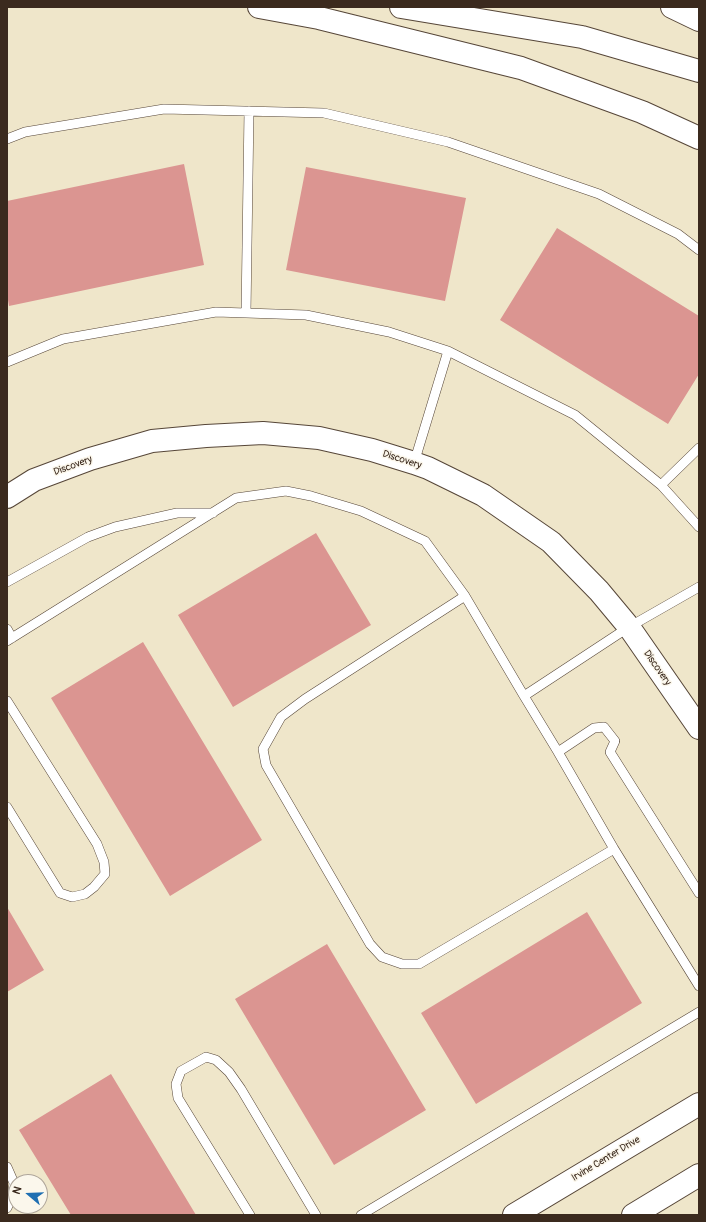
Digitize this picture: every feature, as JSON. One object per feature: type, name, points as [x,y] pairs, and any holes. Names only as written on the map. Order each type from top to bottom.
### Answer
[{"type":"main road","points":[[259,7],[319,18],[521,68],[642,112],[699,138]]},
{"type":"main road","points":[[401,7],[582,37],[699,71]]},
{"type":"main road","points":[[672,7],[699,20]]},
{"type":"main road","name":"Discovery","points":[[7,497],[34,480],[90,459],[152,441],[206,436],[263,433],[319,438],[372,450],[414,463],[428,468],[483,495],[552,542],[599,591],[629,627],[699,728]]},
{"type":"main road","name":"Irvine Center Drive","points":[[514,1215],[699,1104]]},
{"type":"main road","points":[[633,1215],[699,1175]]},
{"type":"lane","points":[[7,139],[25,132],[164,109],[324,113],[448,142],[599,194],[678,234],[699,250]]},
{"type":"lane","points":[[246,312],[249,111]]},
{"type":"lane","points":[[7,362],[63,339],[216,312],[246,312],[306,316],[389,332],[448,351],[575,415],[661,485],[699,527]]},
{"type":"lane","points":[[414,463],[448,351]]},
{"type":"lane","points":[[661,485],[699,448]]},
{"type":"lane","points":[[7,629],[9,640],[236,498],[286,491],[311,496],[361,512],[425,541],[466,596],[614,849],[699,986]]},
{"type":"lane","points":[[7,582],[88,537],[115,527],[177,513],[213,513]]},
{"type":"lane","points":[[524,696],[629,627],[699,587]]},
{"type":"lane","points":[[466,596],[299,703],[281,717],[263,749],[266,765],[370,944],[382,958],[402,964],[419,964],[614,849]]},
{"type":"lane","points":[[7,701],[97,844],[104,862],[104,874],[85,894],[72,898],[60,893],[7,807]]},
{"type":"lane","points":[[558,752],[594,728],[604,727],[615,741],[610,752],[699,893]]},
{"type":"lane","points":[[362,1215],[699,1012]]},
{"type":"lane","points":[[250,1215],[178,1098],[176,1084],[181,1071],[206,1057],[216,1060],[229,1072],[316,1215]]},
{"type":"lane","points":[[7,1167],[14,1182],[12,1197],[7,1208]]},
{"type":"building","points":[[184,164],[204,265],[9,306],[7,294],[7,201]]},
{"type":"building","points":[[306,167],[466,198],[445,301],[286,270]]},
{"type":"building","points":[[557,228],[699,316],[699,374],[668,424],[500,320]]},
{"type":"building","points":[[316,533],[371,625],[233,707],[178,615]]},
{"type":"building","points":[[143,642],[262,840],[170,896],[51,698]]},
{"type":"building","points":[[7,907],[44,970],[7,992]]},
{"type":"building","points":[[587,912],[642,1003],[476,1104],[421,1013]]},
{"type":"building","points":[[327,944],[426,1110],[334,1165],[235,999]]},
{"type":"building","points":[[111,1074],[196,1215],[71,1215],[48,1177],[48,1174],[46,1174],[19,1130]]}]
